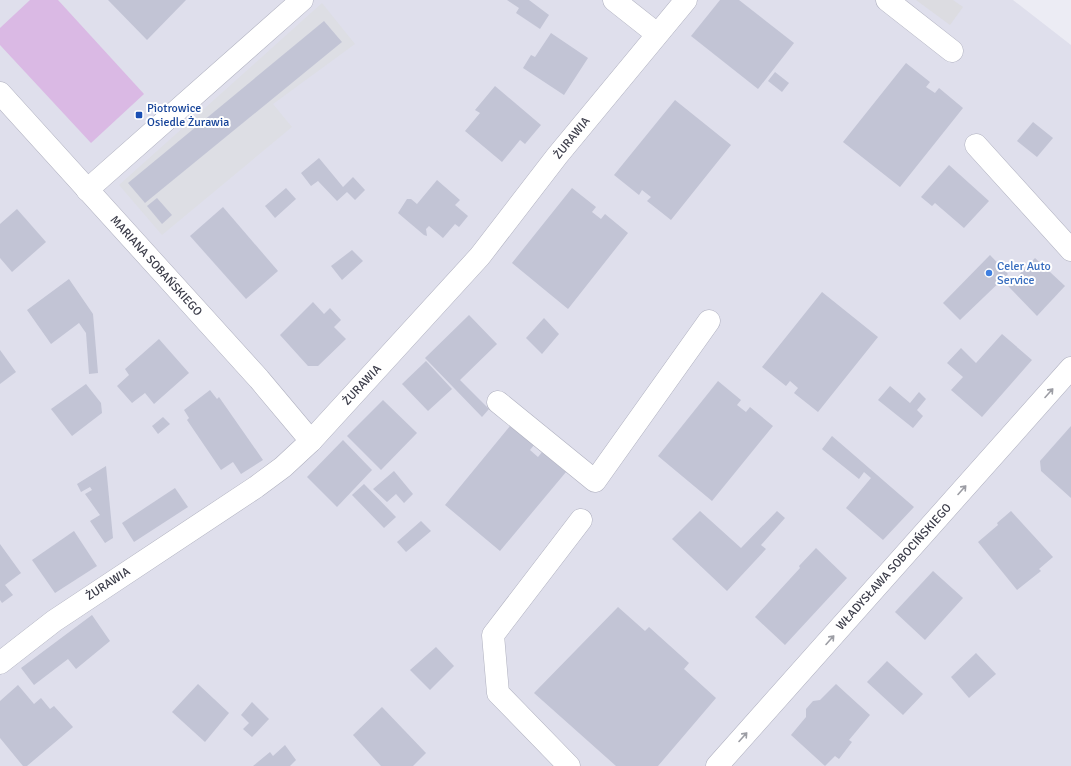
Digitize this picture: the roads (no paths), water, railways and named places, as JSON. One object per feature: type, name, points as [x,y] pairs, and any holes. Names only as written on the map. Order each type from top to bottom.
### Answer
[{"type":"street","points":[[87,190],[302,0]]},
{"type":"street","points":[[614,0],[657,34]]},
{"type":"street","name":"ŻURAWIA","points":[[0,663],[59,617],[256,487],[283,466],[311,440],[480,256],[557,156],[686,0]]},
{"type":"street","points":[[887,0],[952,51]]},
{"type":"street","name":"MARIANA SOBAŃSKIEGO","points":[[0,93],[259,379],[311,440]]},
{"type":"street","points":[[976,145],[1071,250]]},
{"type":"street","points":[[498,402],[595,481],[709,321]]},
{"type":"street","name":"WŁADYSŁAWA SOBOCIŃSKIEGO","points":[[717,766],[1071,368]]},
{"type":"street","points":[[569,766],[498,693],[493,636],[581,520]]},
{"type":"place","name":"Piotrowice Osiedle Żurawia","points":[[139,115]]},
{"type":"place","name":"Celer Auto Service","points":[[989,273]]}]
